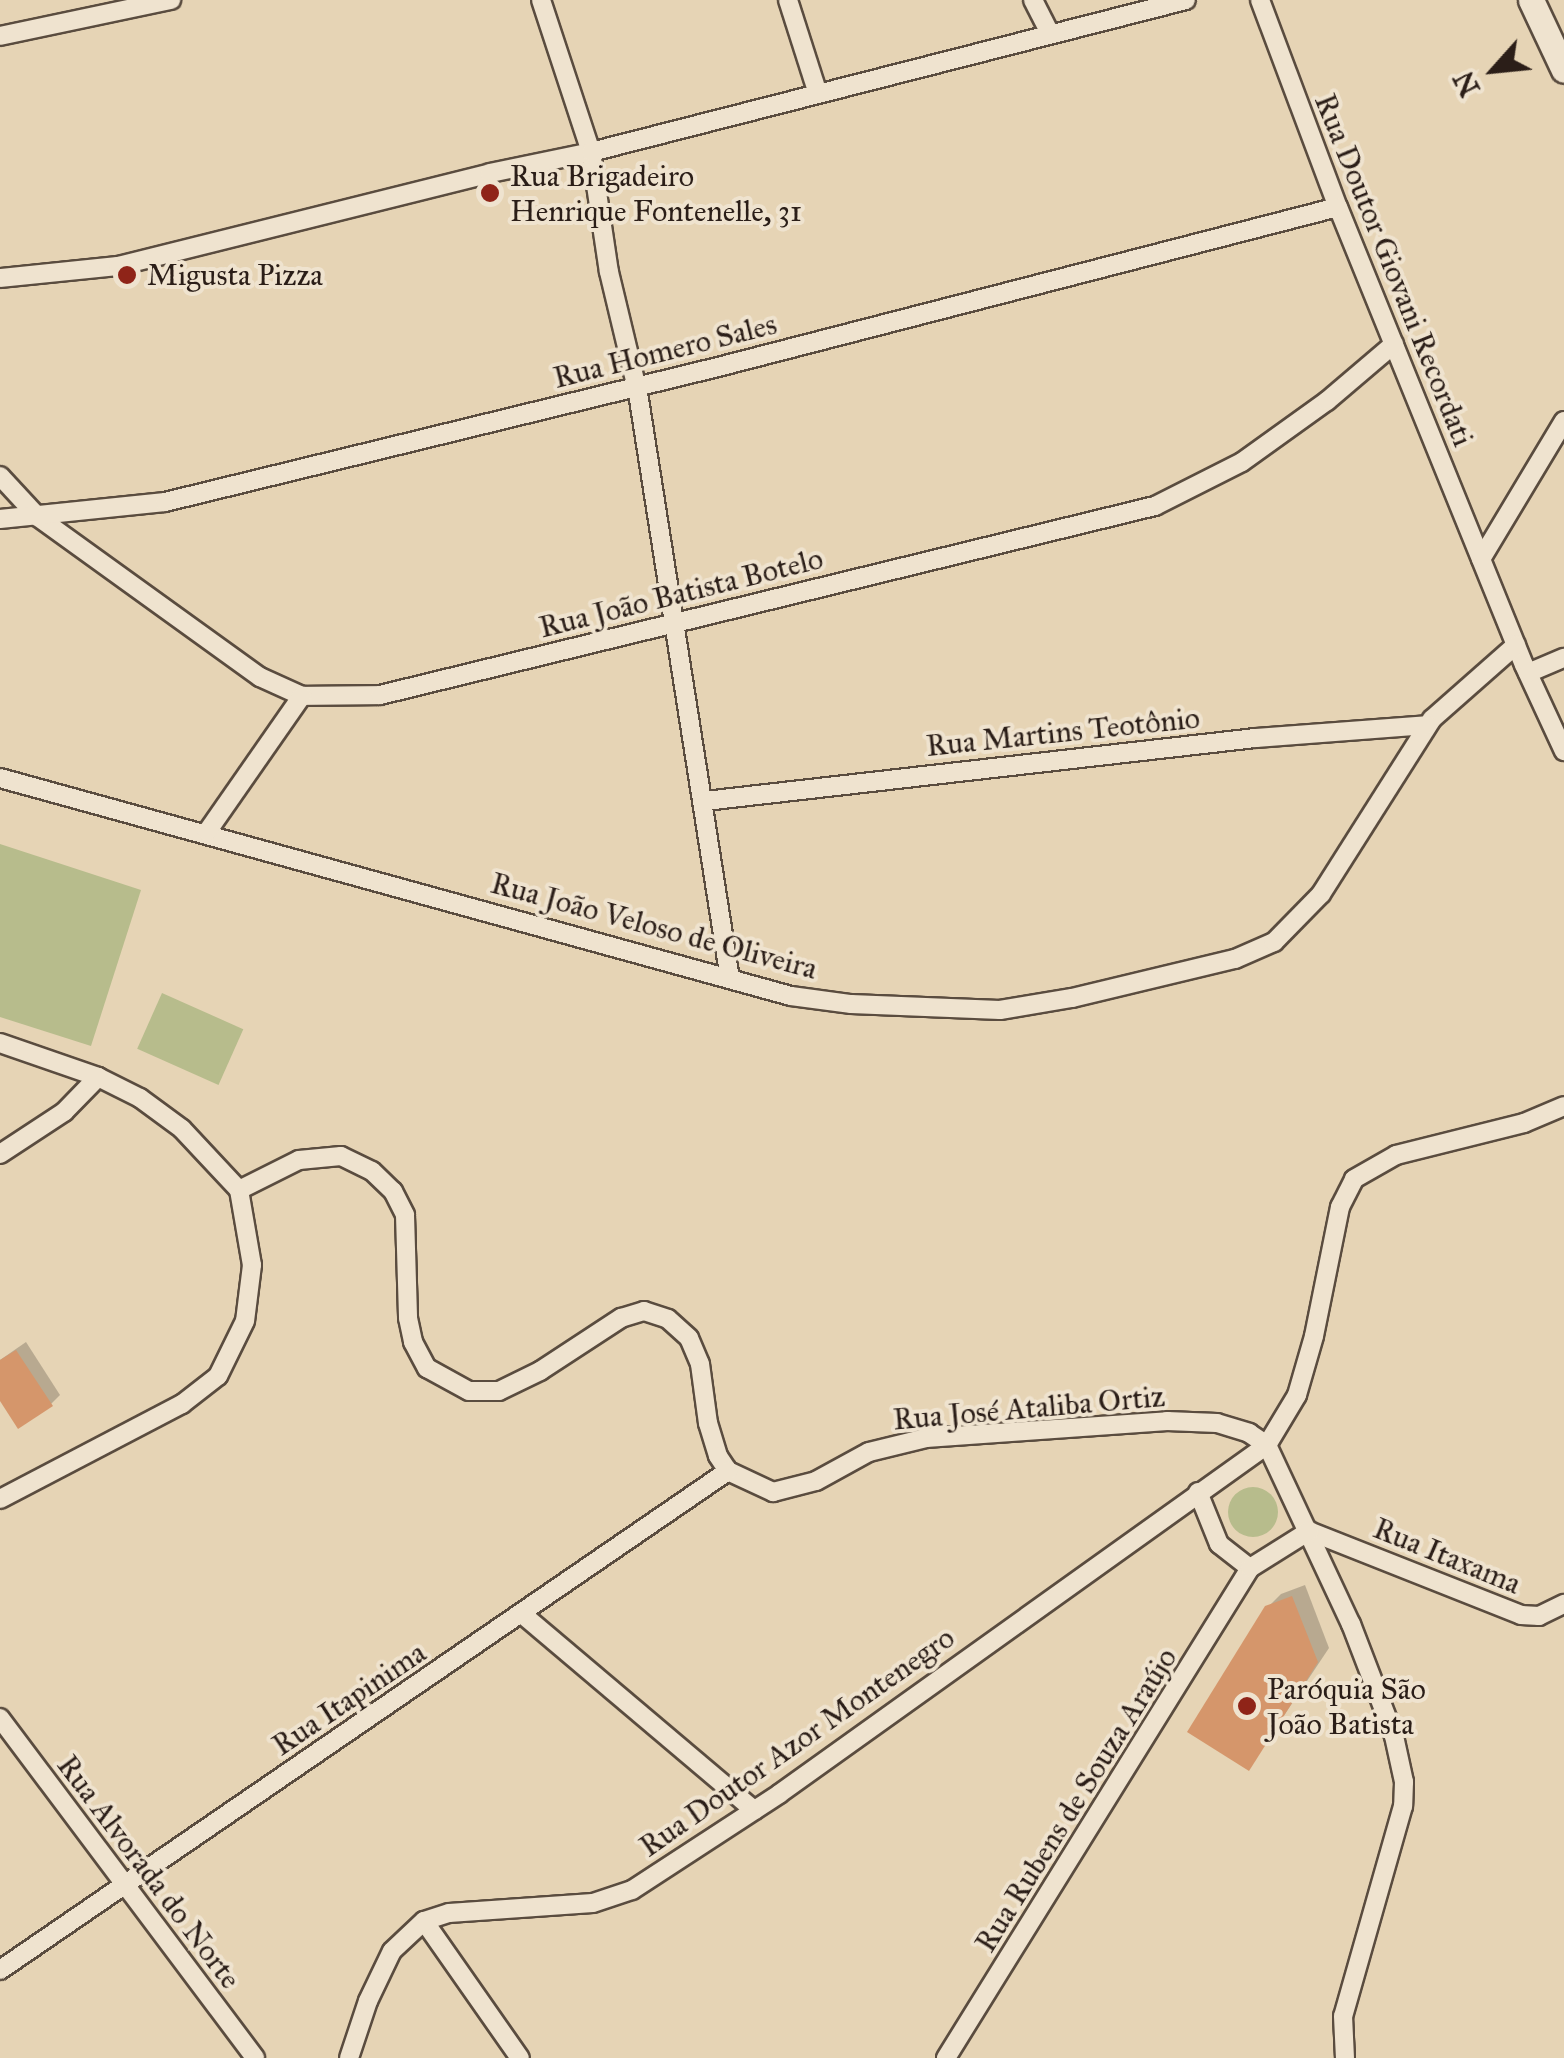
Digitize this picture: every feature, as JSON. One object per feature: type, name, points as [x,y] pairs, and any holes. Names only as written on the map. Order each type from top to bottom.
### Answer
[{"type":"main road","points":[[1531,0],[1564,70]]},
{"type":"street","points":[[0,36],[171,0]]},
{"type":"street","points":[[540,0],[591,152],[609,272],[636,386],[677,623],[730,978]]},
{"type":"street","points":[[788,0],[817,91]]},
{"type":"street","points":[[1033,0],[1050,33]]},
{"type":"street","points":[[0,278],[118,266],[490,173],[591,152],[817,91],[1186,0]]},
{"type":"street","name":"Rua Doutor Giovani Recordati","points":[[1260,0],[1338,208],[1481,559]]},
{"type":"street","name":"Rua Homero Sales","points":[[0,520],[165,502],[1338,208]]},
{"type":"street","name":"Rua João Batista Botelo","points":[[0,476],[38,517],[260,677],[302,696],[380,695],[1156,506],[1242,462],[1327,401],[1394,344]]},
{"type":"street","points":[[1564,421],[1481,559],[1564,751]]},
{"type":"street","name":"Rua João Veloso de Oliveira","points":[[0,778],[791,996],[851,1004],[1000,1010],[1072,998],[1261,951],[1296,924],[1321,894],[1428,724],[1516,646]]},
{"type":"street","points":[[1528,673],[1564,658]]},
{"type":"street","points":[[207,832],[302,696]]},
{"type":"street","name":"Rua Martins Teotônio","points":[[705,801],[1255,738],[1428,724]]},
{"type":"street","points":[[0,1043],[98,1077],[140,1098],[182,1129],[238,1190],[252,1265],[245,1321],[218,1376],[182,1404],[0,1499]]},
{"type":"street","points":[[0,1154],[64,1112],[98,1077]]},
{"type":"street","points":[[1345,2058],[1343,2016],[1402,1806],[1404,1782],[1378,1692],[1310,1531],[1267,1445],[1296,1395],[1314,1336],[1340,1207],[1354,1179],[1396,1155],[1524,1123],[1564,1106]]},
{"type":"street","points":[[238,1190],[298,1160],[341,1156],[372,1171],[393,1191],[406,1214],[408,1318],[413,1342],[427,1368],[470,1391],[499,1391],[621,1318],[644,1311],[668,1318],[689,1338],[700,1364],[708,1423],[728,1471]]},
{"type":"street","name":"Rua José Ataliba Ortiz","points":[[728,1471],[773,1492],[806,1485],[869,1452],[926,1438],[1168,1421],[1216,1424],[1249,1433],[1267,1445]]},
{"type":"street","name":"Rua Doutor Azor Montenegro","points":[[424,1921],[449,1913],[593,1903],[632,1890],[754,1810],[1267,1445]]},
{"type":"street","name":"Rua Itapinima","points":[[0,1970],[728,1471]]},
{"type":"street","points":[[1198,1492],[1205,1519],[1219,1544],[1250,1568],[1310,1531]]},
{"type":"street","name":"Rua Itaxama","points":[[1310,1531],[1521,1616],[1538,1616],[1564,1604]]},
{"type":"street","name":"Rua Rubens de Souza Araújo","points":[[946,2058],[1250,1568]]},
{"type":"street","points":[[522,1614],[754,1810]]},
{"type":"street","name":"Rua Alvorada do Norte","points":[[0,1718],[254,2058]]},
{"type":"street","points":[[349,2058],[368,2001],[392,1951],[424,1921],[520,2058]]},
{"type":"green space","points":[[0,844],[141,890],[91,1046],[0,1017]]},
{"type":"green space","points":[[162,993],[243,1029],[218,1085],[137,1049]]},
{"type":"green space","points":[[1253,1487],[1271,1494],[1278,1512],[1271,1530],[1253,1537],[1235,1530],[1228,1512],[1235,1494]]},
{"type":"building","points":[[16,1350],[53,1406],[18,1429],[0,1401],[0,1360]]},
{"type":"building","name":"Paróquia São João Batista","points":[[1292,1596],[1318,1662],[1249,1771],[1187,1732],[1265,1606]]},
{"type":"place","name":"Rua Brigadeiro Henrique Fontenelle, 31","points":[[490,193]]},
{"type":"place","name":"Migusta Pizza","points":[[127,275]]},
{"type":"place","name":"Paróquia São João Batista","points":[[1247,1706]]}]
